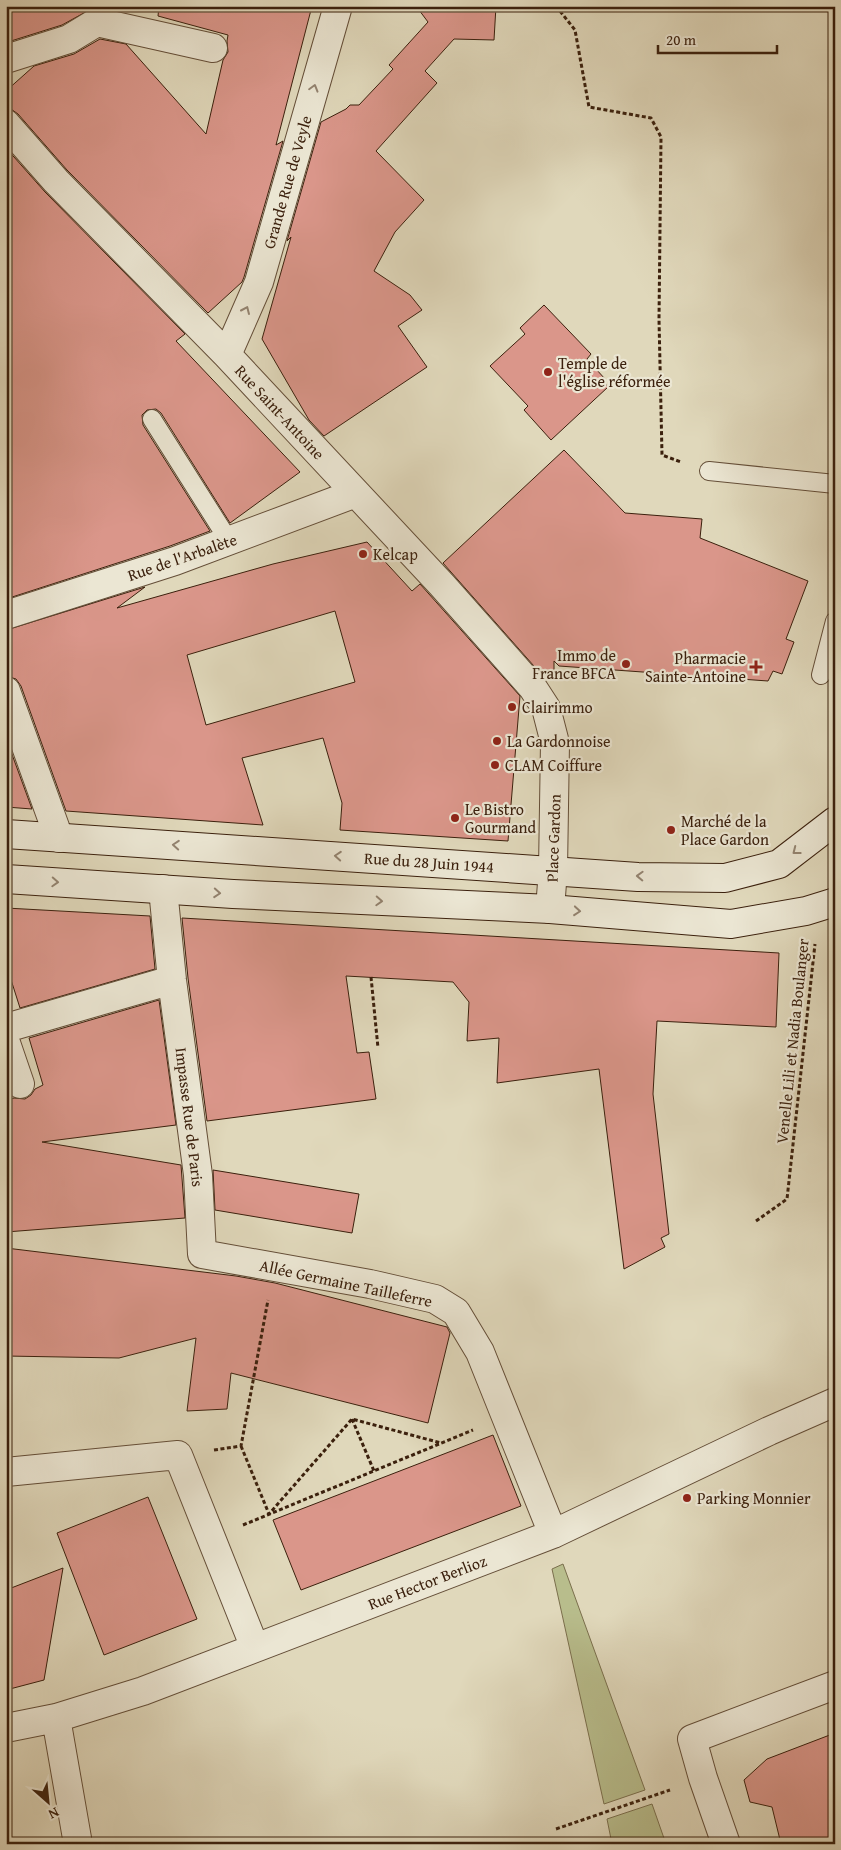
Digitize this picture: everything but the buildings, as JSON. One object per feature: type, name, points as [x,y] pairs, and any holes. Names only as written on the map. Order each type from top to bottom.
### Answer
[{"type":"street","name":"Grande Rue de Veyle","points":[[227,355],[259,282],[338,6]]},
{"type":"street","points":[[6,59],[69,40],[85,17],[97,22],[213,48]]},
{"type":"street","name":"Rue Saint-Antoine","points":[[6,124],[56,181],[227,355],[442,585],[527,680],[546,708]]},
{"type":"street","name":"Rue de l'Arbalète","points":[[6,615],[176,561],[356,493]]},
{"type":"street","points":[[6,690],[59,838]]},
{"type":"street","name":"Place Gardon","points":[[546,708],[555,743],[553,870],[550,909]]},
{"type":"street","name":"Rue du 28 Juin 1944","points":[[6,834],[638,877],[725,878],[779,864],[835,821]]},
{"type":"street","points":[[6,880],[550,909],[732,924],[826,905]]},
{"type":"street","name":"Impasse Rue de Paris","points":[[163,889],[172,980],[198,1175],[202,1254]]},
{"type":"street","points":[[6,1028],[172,980]]},
{"type":"street","points":[[6,1043],[20,1084]]},
{"type":"street","name":"Allée Germaine Tailleferre","points":[[202,1254],[370,1284],[436,1299],[456,1312],[480,1352],[553,1534]]},
{"type":"street","name":"Rue Hector Berlioz","points":[[6,1728],[56,1718],[143,1691],[553,1534],[769,1431],[835,1402]]},
{"type":"street","points":[[6,1472],[178,1456],[254,1648]]},
{"type":"street","points":[[726,1844],[692,1739],[835,1685]]},
{"type":"street","points":[[56,1718],[78,1844]]},
{"type":"lane","points":[[152,419],[228,541]]},
{"type":"lane","points":[[709,472],[835,484]]},
{"type":"lane","points":[[821,675],[835,621]]},
{"type":"path","points":[[556,6],[575,30],[589,107],[651,118],[661,137],[659,319],[662,455],[709,472]]},
{"type":"path","name":"Venelle Lili et Nadia Boulanger","points":[[756,1221],[787,1199],[826,905]]},
{"type":"path","points":[[371,977],[378,1048]]},
{"type":"path","points":[[269,1514],[241,1446],[274,1267]]},
{"type":"path","points":[[211,1538],[506,1417]]},
{"type":"path","points":[[352,1419],[442,1443]]},
{"type":"path","points":[[269,1514],[352,1419]]},
{"type":"path","points":[[352,1419],[374,1471]]},
{"type":"path","points":[[178,1456],[241,1446]]},
{"type":"path","points":[[556,1829],[704,1778]]},
{"type":"green space","points":[[563,1564],[645,1790],[604,1804],[552,1569]]},
{"type":"green space","points":[[652,1804],[666,1844],[612,1844],[607,1819]]},
{"type":"place","name":"Temple de l'église réformée","points":[[548,372]]},
{"type":"place","name":"Kelcap","points":[[363,554]]},
{"type":"place","name":"Immo de France BFCA","points":[[626,664]]},
{"type":"place","name":"Pharmacie Sainte-Antoine","points":[[756,667]]},
{"type":"place","name":"Clairimmo","points":[[512,707]]},
{"type":"place","name":"La Gardonnoise","points":[[497,741]]},
{"type":"place","name":"CLAM Coiffure","points":[[495,765]]},
{"type":"place","name":"Le Bistro Gourmand","points":[[455,818]]},
{"type":"place","name":"Marché de la Place Gardon","points":[[671,830]]},
{"type":"place","name":"Parking Monnier","points":[[687,1498]]}]
